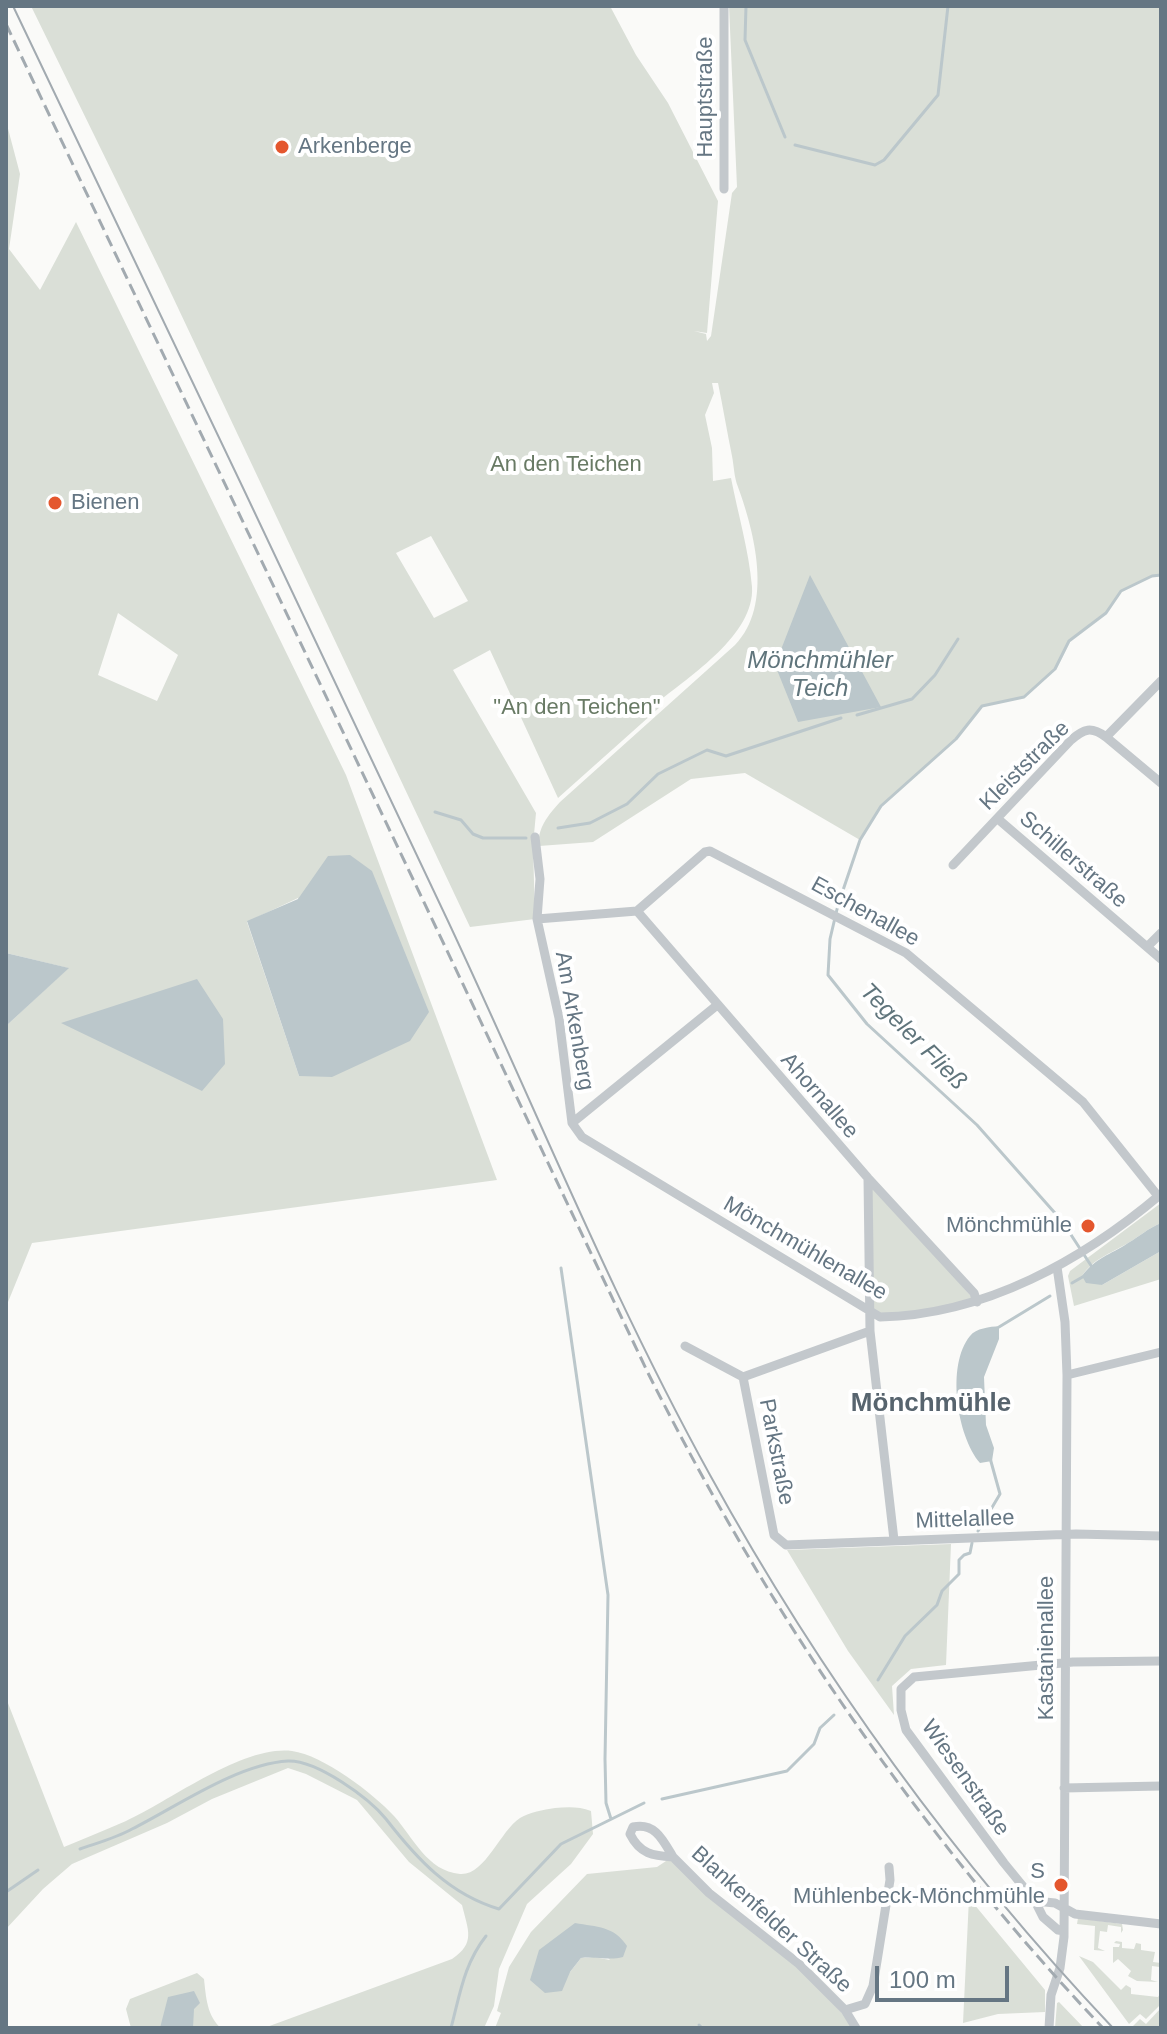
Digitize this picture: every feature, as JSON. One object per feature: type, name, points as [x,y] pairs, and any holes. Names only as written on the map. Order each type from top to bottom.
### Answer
[{"type":"street","name":"Hauptstraße","points":[[724,6],[724,189]]},
{"type":"street","name":"Kleiststraße","points":[[953,865],[1084,730],[1095,729],[1106,737],[1161,681]]},
{"type":"street","points":[[1106,737],[1161,783]]},
{"type":"street","name":"Schillerstraße","points":[[998,819],[1161,959]]},
{"type":"street","name":"Am Arkenberg","points":[[535,837],[540,879],[537,919],[559,1018],[572,1123]]},
{"type":"street","name":"Eschenallee","points":[[637,911],[705,852],[710,851],[837,915],[906,953],[1083,1102],[1160,1195]]},
{"type":"street","points":[[537,919],[637,911]]},
{"type":"street","name":"Ahornallee","points":[[637,911],[716,1006],[974,1293],[977,1302]]},
{"type":"street","points":[[1147,947],[1161,933]]},
{"type":"street","name":"Am Arkenberg","points":[[572,1123],[716,1006]]},
{"type":"street","name":"Mönchmühlenallee","points":[[572,1123],[582,1137],[880,1317],[902,1317],[977,1302],[1057,1267],[1160,1195]]},
{"type":"street","points":[[868,1178],[870,1331],[894,1540]]},
{"type":"street","name":"Kastanienallee","points":[[1049,2028],[1051,1995],[1060,1968],[1064,1931],[1067,1375],[1065,1322],[1057,1267]]},
{"type":"street","points":[[685,1346],[743,1377],[870,1331]]},
{"type":"street","points":[[1067,1375],[1161,1352]]},
{"type":"street","name":"Parkstraße","points":[[743,1377],[774,1535]]},
{"type":"street","name":"Mittelallee","points":[[774,1535],[786,1545],[1065,1535],[1161,1536]]},
{"type":"street","points":[[1066,1664],[1161,1661]]},
{"type":"street","name":"Wiesenstraße","points":[[1064,1931],[1058,1930],[1043,1917],[1035,1901],[906,1730],[901,1710],[901,1689],[914,1677],[1066,1664]]},
{"type":"street","points":[[1064,1788],[1161,1786]]},
{"type":"street","name":"Blankenfelder Straße","points":[[673,1857],[648,1855],[636,1846],[630,1834],[633,1827],[642,1825],[653,1828],[673,1857],[709,1893],[799,1964],[845,2010],[856,2028]]},
{"type":"street","name":"Blankenfelder Straße","points":[[845,2010],[865,2004],[873,1986],[890,1880],[889,1867]]},
{"type":"street","points":[[1035,1901],[1055,1903],[1075,1914],[1161,1924]]},
{"type":"green space","points":[[31,6],[610,6],[636,55],[668,103],[718,201],[707,333],[694,331],[706,334],[707,341],[711,336],[732,193],[737,187],[729,6],[1161,6],[1161,575],[1151,576],[1121,591],[1106,613],[1069,641],[1055,669],[1024,697],[982,706],[956,739],[881,806],[860,840],[745,773],[691,779],[593,842],[539,846],[542,828],[560,802],[735,645],[747,629],[757,589],[754,546],[736,479],[718,383],[712,383],[714,393],[705,415],[712,448],[713,481],[731,478],[751,573],[750,604],[743,621],[703,667],[658,702],[660,707],[558,798],[490,650],[453,670],[536,813],[533,845],[535,919],[470,927],[162,274]],"holes":[[[431,536],[468,601],[434,618],[396,553]]]},
{"type":"green space","points":[[6,121],[20,174],[9,249],[40,290],[76,222],[346,775],[497,1180],[32,1243],[6,1307],[6,1026],[68,968],[6,953]],"holes":[[[118,613],[178,655],[157,701],[98,675]],[[298,898],[299,1076],[247,922]]]},
{"type":"green space","points":[[869,1179],[976,1302],[880,1316],[870,1309]]},
{"type":"green space","points":[[1161,1203],[1161,1223],[1097,1261],[1082,1276],[1102,1285],[1161,1251],[1161,1279],[1074,1306],[1068,1276],[1070,1271]]},
{"type":"green space","points":[[951,1544],[946,1665],[911,1669],[892,1686],[894,1715],[848,1651],[787,1550]]},
{"type":"green space","points":[[6,1698],[64,1847],[126,1821],[230,1765],[273,1751],[304,1754],[347,1777],[385,1807],[422,1852],[448,1872],[469,1873],[477,1868],[513,1824],[537,1812],[568,1807],[591,1811],[593,1834],[571,1864],[527,1904],[499,1969],[494,2006],[484,2028],[264,2028],[452,1959],[467,1941],[468,1929],[462,1905],[409,1862],[357,1800],[288,1768],[212,1799],[167,1823],[72,1864],[43,1889],[6,1929]]},
{"type":"green space","points":[[672,1857],[798,1966],[856,2028],[495,2028],[501,2013],[497,2011],[509,1967],[531,1932],[587,1874],[657,1867]],"holes":[[[575,1923],[610,1960],[581,1958],[570,1972]]]},
{"type":"green space","points":[[969,1898],[1045,1990],[1045,2012],[998,2014],[963,2023]]},
{"type":"green space","points":[[1078,1918],[1122,1924],[1123,1930],[1121,1933],[1121,1927],[1108,1925],[1107,1932],[1100,1931],[1098,1948],[1105,1951],[1094,1950],[1095,1926],[1077,1924]]},
{"type":"green space","points":[[1122,1942],[1122,1948],[1134,1949],[1136,1943],[1141,1944],[1141,1950],[1155,1952],[1153,1962],[1161,1963],[1160,1967],[1152,1966],[1151,1980],[1158,1982],[1137,1981],[1128,1976],[1131,1971],[1118,1959],[1113,1963],[1113,1947],[1120,1944],[1114,1943]]},
{"type":"green space","points":[[1079,1956],[1093,1962],[1121,1990],[1126,1985],[1131,1988],[1131,1994],[1158,1997],[1161,1992],[1160,2005],[1146,2019],[1140,2014],[1129,2024]]},
{"type":"green space","points":[[197,1973],[204,1979],[210,2012],[221,2028],[131,2028],[126,2009],[130,1999]]},
{"type":"green space","points":[[1059,2002],[1084,2028],[1055,2028]]},
{"type":"green space","points":[[1161,2008],[1161,2028],[1133,2026],[1140,2019],[1146,2024]]},
{"type":"water","name":"Mönchmühler Teich","points":[[810,575],[881,707],[798,722],[775,665]]},
{"type":"water","points":[[350,855],[372,871],[429,1012],[410,1041],[332,1077],[299,1076],[247,921],[298,899],[328,856]]},
{"type":"water","points":[[6,953],[69,968],[6,1026]]},
{"type":"water","points":[[197,979],[223,1019],[225,1064],[202,1091],[61,1023]]},
{"type":"water","points":[[1161,1223],[1161,1251],[1102,1285],[1086,1283],[1082,1276],[1092,1265]]},
{"type":"water","points":[[999,1326],[999,1339],[984,1377],[986,1425],[994,1448],[992,1461],[980,1463],[965,1436],[960,1419],[958,1364],[973,1333]]},
{"type":"water","points":[[575,1923],[604,1928],[622,1939],[627,1946],[623,1957],[581,1958],[570,1972],[562,1991],[545,1993],[530,1980],[539,1950]]},
{"type":"water","points":[[194,1991],[200,2003],[194,2009],[193,2028],[160,2028],[168,1997]]},
{"type":"waterway","points":[[746,6],[745,40],[785,137]]},
{"type":"waterway","points":[[795,145],[875,165],[884,160],[938,95],[948,6]]},
{"type":"waterway","name":"Tegeler Fließ","points":[[1092,1267],[1062,1221],[977,1125],[867,1024],[828,975],[830,939],[860,840],[881,806],[956,739],[982,706],[1024,697],[1055,669],[1069,641],[1106,613],[1121,591],[1152,576],[1161,575]]},
{"type":"waterway","points":[[857,715],[912,699],[935,675],[958,639]]},
{"type":"waterway","points":[[558,828],[590,823],[627,804],[658,774],[707,750],[726,756],[841,718]]},
{"type":"waterway","points":[[435,812],[461,820],[473,834],[483,838],[526,838]]},
{"type":"waterway","points":[[561,1268],[608,1595],[605,1759],[606,1803],[611,1819]]},
{"type":"waterway","points":[[1072,1283],[1086,1275]]},
{"type":"waterway","points":[[999,1327],[1050,1296]]},
{"type":"waterway","points":[[978,1531],[1000,1494],[990,1458]]},
{"type":"waterway","points":[[878,1680],[905,1636],[937,1605],[942,1591],[959,1574],[959,1560],[970,1553],[972,1543]]},
{"type":"waterway","points":[[662,1799],[787,1771],[814,1744],[820,1728],[834,1715]]},
{"type":"waterway","points":[[80,1849],[126,1832],[207,1788],[248,1770],[268,1764],[300,1762],[327,1773],[368,1801],[422,1861],[449,1884],[499,1909],[561,1844],[644,1803]]},
{"type":"waterway","points":[[6,1892],[38,1870]]},
{"type":"waterway","points":[[451,2028],[468,1968],[486,1936]]},
{"type":"waterway","points":[[699,2025],[702,2028]]},
{"type":"tram line","points":[[13,6],[447,919],[639,1339],[710,1475],[797,1622],[894,1764],[999,1900],[1113,2028]]},
{"type":"railway","points":[[6,24],[648,1373],[694,1462],[796,1634],[910,1799],[971,1877],[1103,2028]]},
{"type":"place","name":"Arkenberge","points":[[282,147]]},
{"type":"place","name":"Bienen","points":[[55,503]]},
{"type":"place","name":"Mönchmühle","points":[[1088,1226]]},
{"type":"place","name":"S Mühlenbeck-Mönchmühle","points":[[1061,1885]]},
{"type":"district","name":"Mönchmühle","points":[[931,1404]]},
{"type":"park label","name":"An den Teichen","points":[[566,465]]},
{"type":"park label","name":"\"An den Teichen\"","points":[[577,708]]}]
